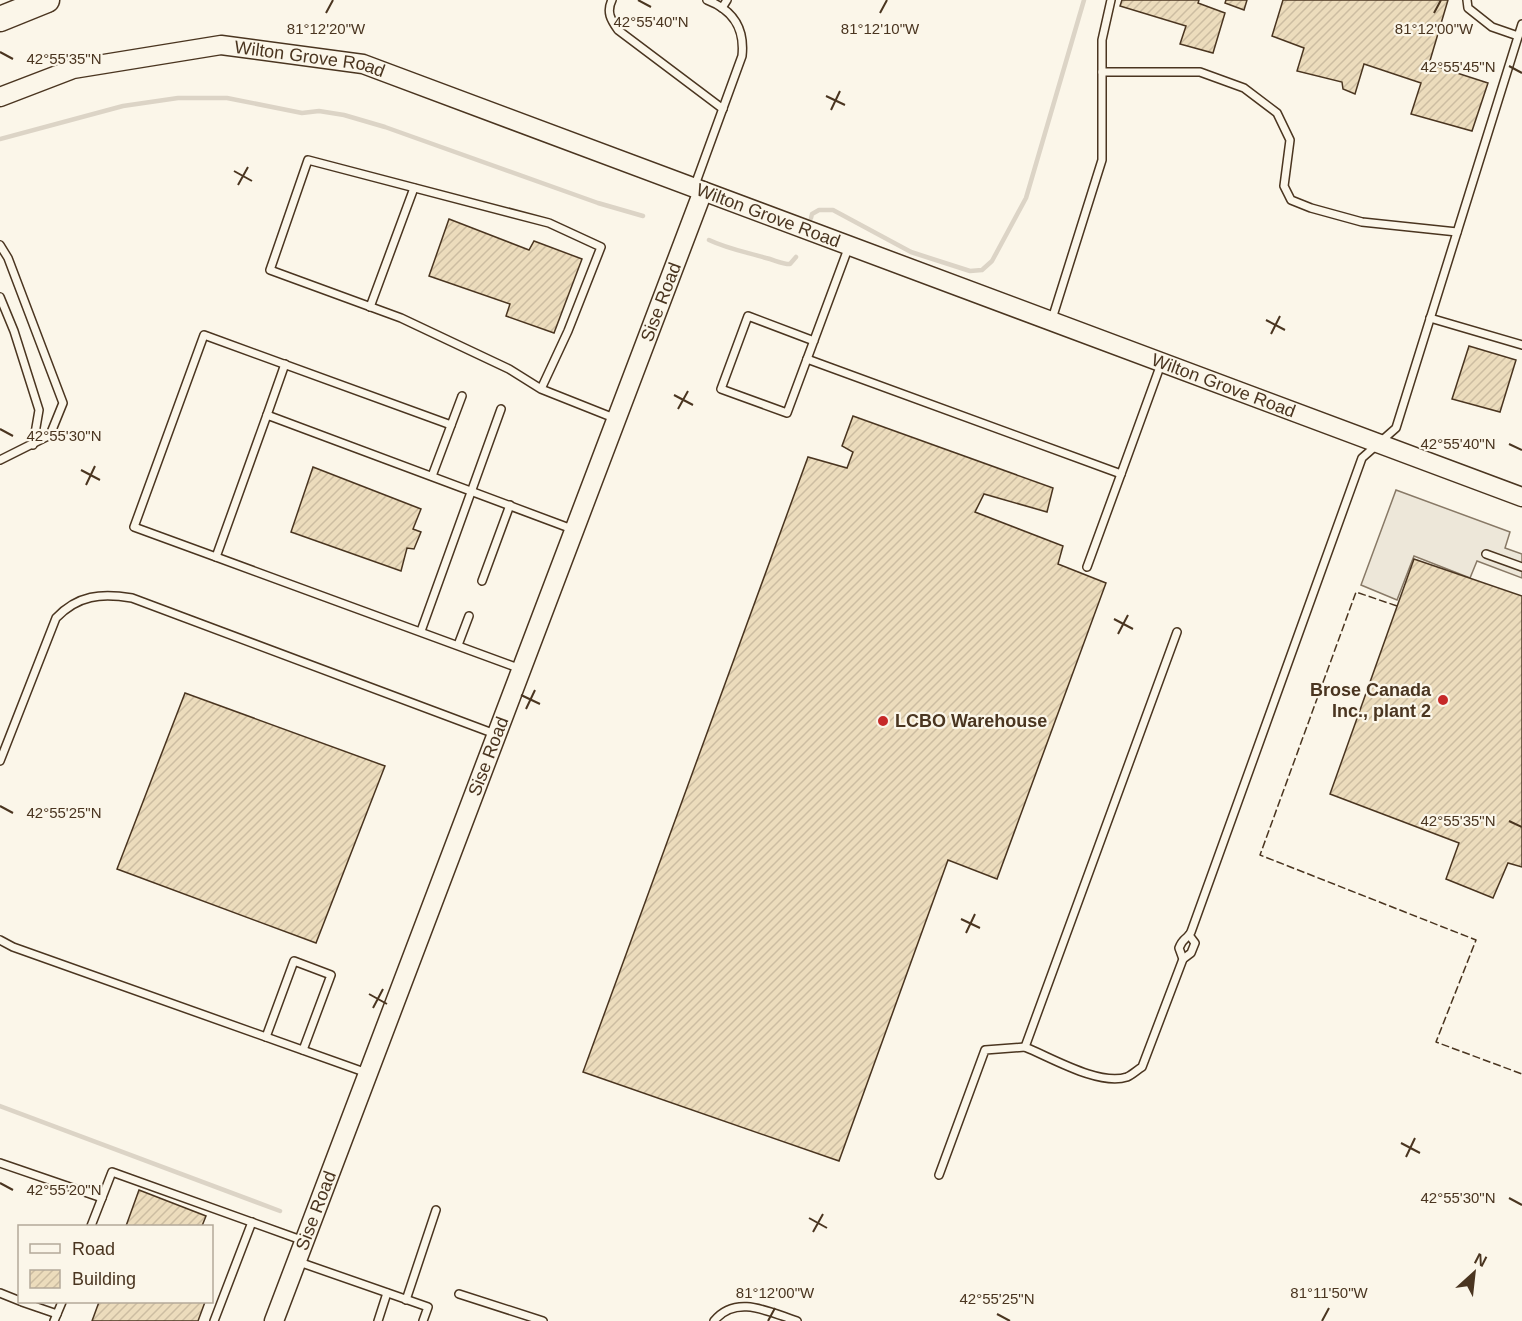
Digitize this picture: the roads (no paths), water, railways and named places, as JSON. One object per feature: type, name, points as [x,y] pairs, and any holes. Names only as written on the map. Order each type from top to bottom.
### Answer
[{"type":"highway","points":[[0,19],[47,0]]},
{"type":"main road","name":"Wilton Grove Road","points":[[0,97],[73,69],[221,45],[363,64],[1522,497]]},
{"type":"main road","name":"Sise Road","points":[[274,1321],[575,530],[699,189]]},
{"type":"lane","points":[[612,0],[609,18],[618,30],[723,109]]},
{"type":"lane","points":[[699,189],[742,56],[744,40],[730,13],[707,0]]},
{"type":"lane","points":[[722,8],[727,0]]},
{"type":"lane","points":[[1051,321],[1102,160],[1102,40],[1111,0]]},
{"type":"lane","points":[[1467,0],[1468,8],[1492,27],[1518,36]]},
{"type":"lane","points":[[939,1175],[985,1050],[1026,1047],[1092,1075],[1111,1080],[1128,1077],[1142,1066],[1183,959],[1191,953],[1195,943],[1190,936],[1362,459],[1396,428],[1522,24]]},
{"type":"lane","points":[[1102,72],[1200,72],[1244,88],[1277,113],[1290,140],[1284,186],[1291,201],[1362,222],[1457,232]]},
{"type":"lane","points":[[540,389],[568,331],[601,247],[549,223],[308,160],[270,270],[401,318],[509,369],[540,389],[616,419]]},
{"type":"lane","points":[[370,307],[414,188]]},
{"type":"lane","points":[[0,245],[8,258],[63,403],[50,435],[0,460]]},
{"type":"lane","points":[[814,341],[748,316],[721,389],[787,413],[807,358],[814,341],[849,246]]},
{"type":"lane","points":[[0,297],[14,331],[39,410],[33,445]]},
{"type":"lane","points":[[1430,318],[1522,345]]},
{"type":"lane","points":[[451,425],[204,335],[134,527],[521,669]]},
{"type":"lane","points":[[807,358],[1121,474]]},
{"type":"lane","points":[[1087,567],[1162,363]]},
{"type":"lane","points":[[216,557],[285,364]]},
{"type":"lane","points":[[432,477],[462,396]]},
{"type":"lane","points":[[421,631],[501,410]]},
{"type":"lane","points":[[267,415],[575,530]]},
{"type":"lane","points":[[482,581],[510,505]]},
{"type":"lane","points":[[1486,554],[1522,567]]},
{"type":"lane","points":[[0,761],[56,618],[66,607],[87,597],[112,594],[132,598],[497,734]]},
{"type":"lane","points":[[458,645],[469,616]]},
{"type":"lane","points":[[1026,1047],[1177,632]]},
{"type":"lane","points":[[0,940],[24,951],[368,1073]]},
{"type":"lane","points":[[266,1037],[294,961],[331,975],[303,1050]]},
{"type":"lane","points":[[0,1163],[102,1198]]},
{"type":"lane","points":[[92,1225],[112,1172],[304,1241]]},
{"type":"lane","points":[[406,1300],[436,1210]]},
{"type":"lane","points":[[214,1321],[252,1222]]},
{"type":"lane","points":[[296,1261],[428,1307],[423,1321]]},
{"type":"lane","points":[[0,1293],[18,1300]]},
{"type":"lane","points":[[378,1321],[387,1293]]},
{"type":"lane","points":[[459,1294],[543,1321]]},
{"type":"lane","points":[[25,1303],[56,1318],[62,1303]]},
{"type":"lane","points":[[714,1321],[728,1308],[741,1306],[771,1312],[797,1321]]},
{"type":"waterway","points":[[811,218],[812,214],[819,210],[833,210],[911,252],[970,271],[982,270],[992,261],[1026,198],[1084,0]]},
{"type":"waterway","points":[[0,139],[123,106],[178,98],[227,98],[302,113],[319,111],[344,115],[385,127],[598,203],[643,216]]},
{"type":"waterway","points":[[709,240],[784,263],[790,264],[796,257]]},
{"type":"waterway","points":[[0,1106],[280,1211]]},
{"type":"place","name":"Brose Canada Inc., plant 2","points":[[1443,700]]},
{"type":"place","name":"LCBO Warehouse","points":[[883,721]]}]
